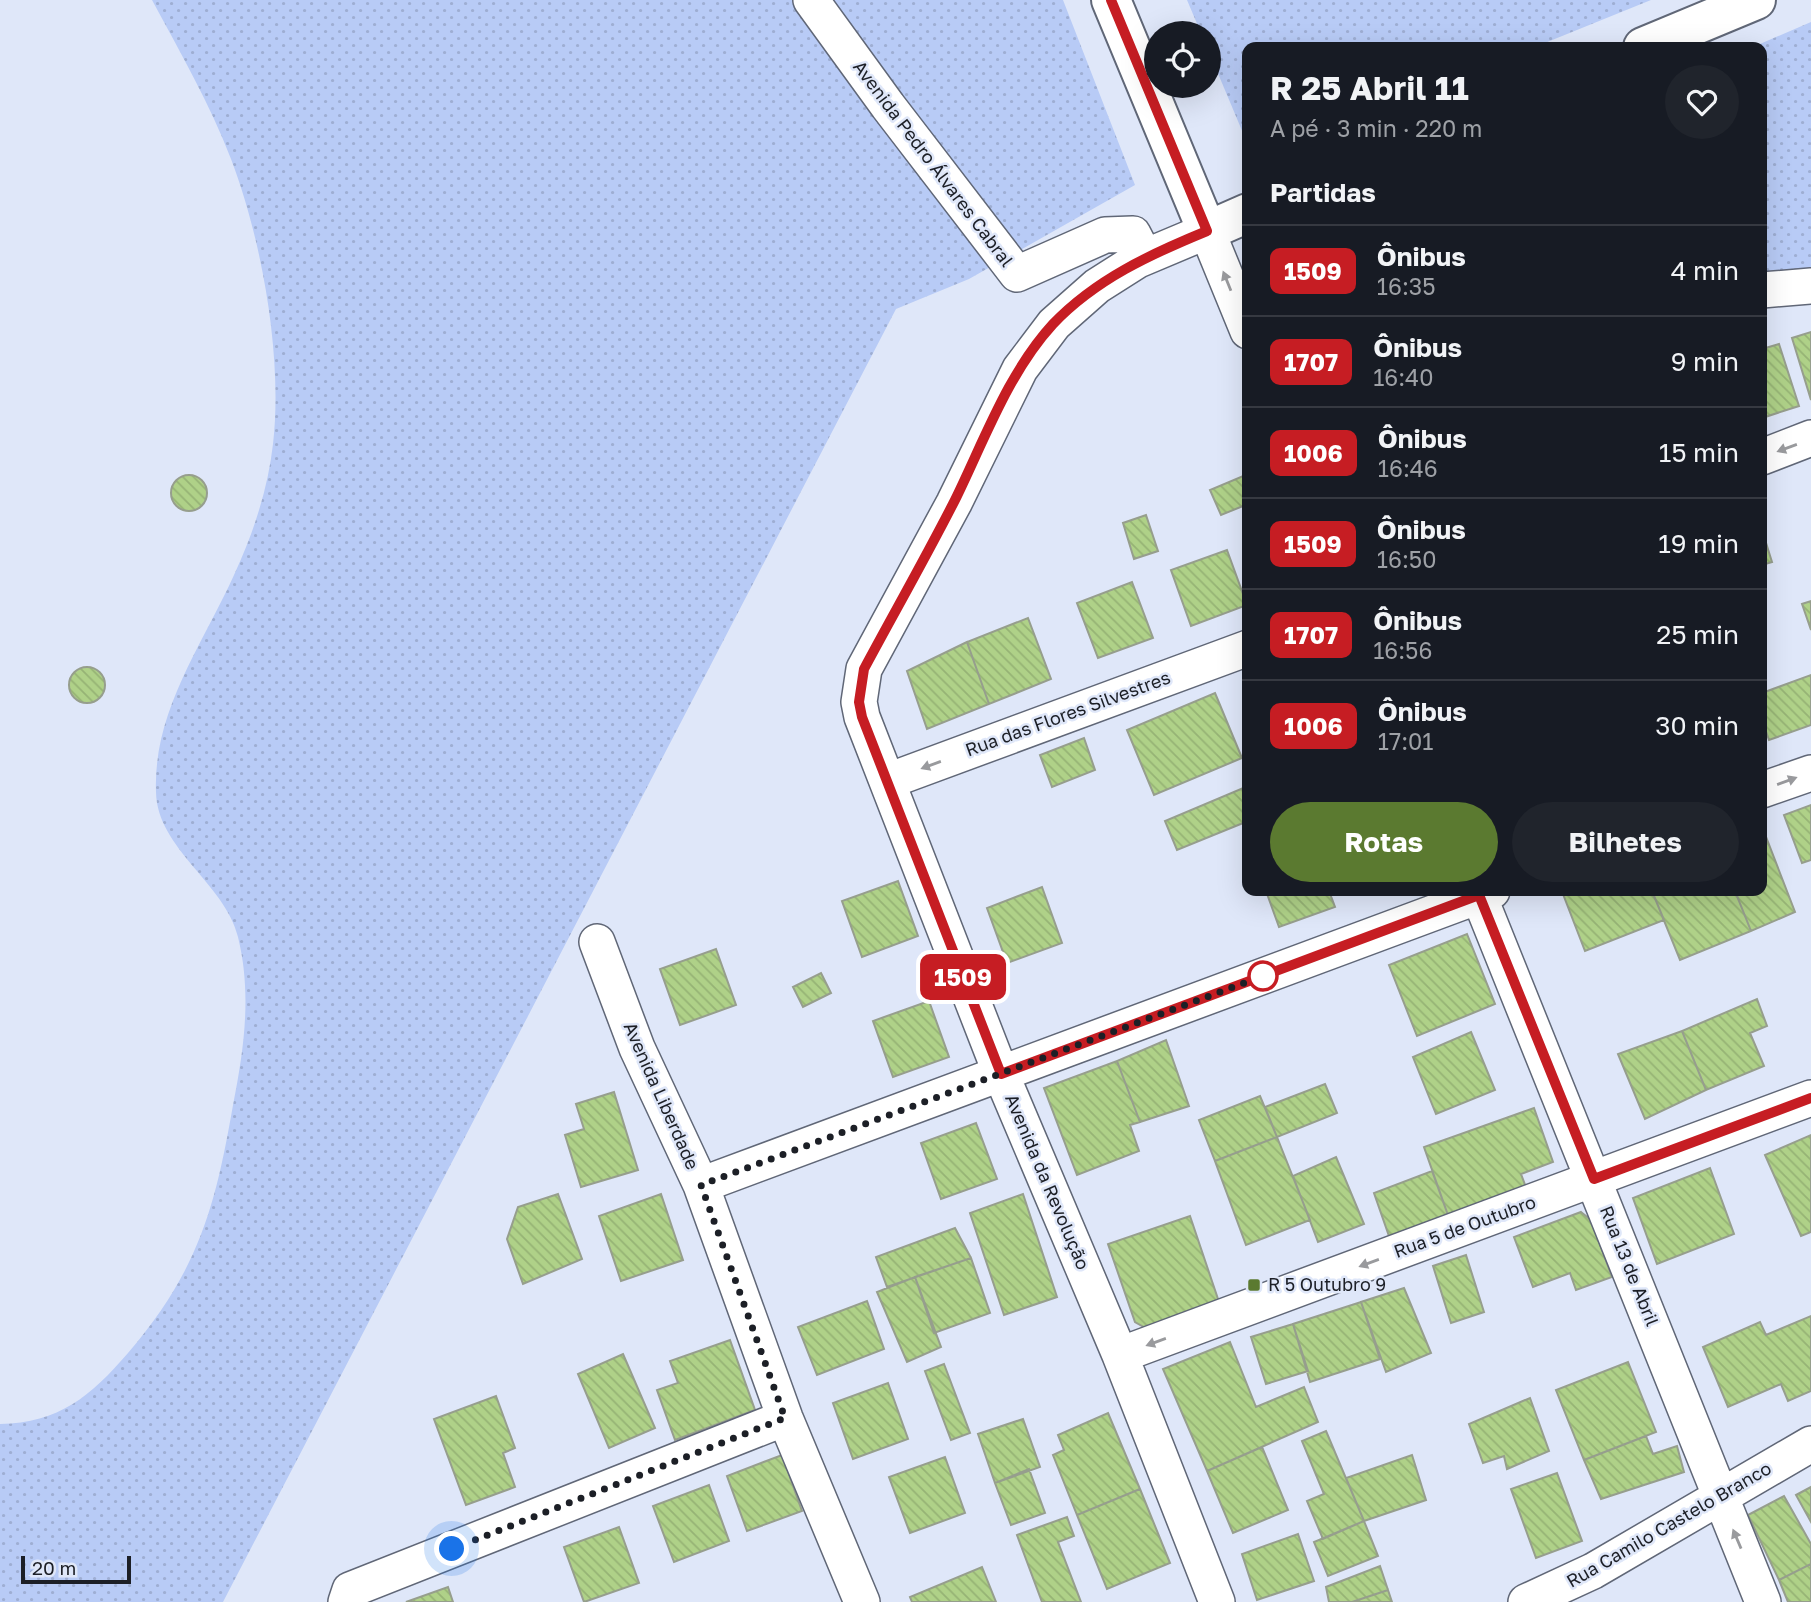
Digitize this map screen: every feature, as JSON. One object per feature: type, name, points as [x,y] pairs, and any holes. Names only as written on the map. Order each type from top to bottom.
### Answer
[{"type":"street","name":"Avenida Pedro Álvares Cabral","points":[[811,0],[913,140],[1017,274],[1105,235],[1133,234],[1145,257]]},
{"type":"street","points":[[1111,0],[1242,316]]},
{"type":"street","points":[[1655,42],[1756,0]]},
{"type":"street","points":[[1207,231],[1242,216]]},
{"type":"street","name":"Avenida da Revolução","points":[[1207,231],[1145,257],[1097,286],[1054,324],[1020,369],[954,503],[864,669],[859,702],[862,717],[1001,1074],[1120,1355],[1217,1602]]},
{"type":"street","points":[[1767,290],[1811,286]]},
{"type":"street","points":[[1767,455],[1811,439]]},
{"type":"street","name":"Rua das Flores Silvestres","points":[[888,781],[1242,650]]},
{"type":"street","points":[[1767,788],[1811,773]]},
{"type":"street","points":[[701,1185],[1471,896]]},
{"type":"street","name":"Rua 13 de Abril","points":[[1484,896],[1763,1602]]},
{"type":"street","name":"Avenida Liberdade","points":[[597,942],[637,1048],[701,1185],[785,1418],[862,1602]]},
{"type":"street","name":"Rua 5 de Outubro","points":[[1120,1355],[1811,1098]]},
{"type":"street","points":[[346,1602],[350,1590],[785,1418]]},
{"type":"street","name":"Rua Camilo Castelo Branco","points":[[1525,1602],[1593,1571],[1811,1444]]},
{"type":"shaded area","points":[[152,0],[1063,0],[1135,185],[969,279],[896,309],[223,1602],[0,1602],[0,1424],[40,1419],[87,1394],[128,1353],[171,1294],[200,1237],[219,1176],[237,1084],[245,1021],[245,979],[238,937],[220,900],[167,831],[159,812],[156,792],[157,762],[171,706],[241,559],[263,494],[271,461],[275,410],[272,337],[261,262],[231,159],[204,98]]},
{"type":"shaded area","points":[[1187,0],[1651,0],[1547,42],[1242,42],[1242,131],[1221,81],[1221,21],[1196,21]]},
{"type":"shaded area","points":[[1811,22],[1811,269],[1767,273],[1767,42],[1765,42]]},
{"type":"building","points":[[1811,332],[1811,400],[1792,338]]},
{"type":"building","points":[[1779,344],[1799,406],[1767,416],[1767,348]]},
{"type":"building","points":[[189,475],[202,480],[207,493],[202,506],[189,511],[176,506],[171,493],[176,480]]},
{"type":"building","points":[[1242,477],[1242,506],[1221,515],[1210,490]]},
{"type":"building","points":[[1146,515],[1158,551],[1134,559],[1123,523]]},
{"type":"building","points":[[1767,546],[1772,562],[1767,564]]},
{"type":"building","points":[[1227,550],[1242,591],[1242,607],[1191,626],[1171,570]]},
{"type":"building","points":[[1132,582],[1153,638],[1098,658],[1077,603]]},
{"type":"building","points":[[1811,601],[1811,630],[1802,604]]},
{"type":"building","points":[[1028,618],[1051,679],[989,704],[967,642]]},
{"type":"building","points":[[967,642],[989,704],[927,729],[907,671]]},
{"type":"building","points":[[87,667],[100,672],[105,685],[100,698],[87,703],[74,698],[69,685],[74,672]]},
{"type":"building","points":[[1811,675],[1811,725],[1769,740],[1767,691]]},
{"type":"building","points":[[1215,693],[1242,758],[1154,795],[1127,730]]},
{"type":"building","points":[[1084,738],[1095,770],[1052,787],[1040,755]]},
{"type":"building","points":[[1242,789],[1242,823],[1177,850],[1165,821]]},
{"type":"building","points":[[1811,805],[1811,860],[1802,863],[1784,815]]},
{"type":"building","points":[[1767,839],[1795,912],[1751,931],[1737,896],[1767,896]]},
{"type":"building","points":[[898,881],[918,936],[862,957],[842,901]]},
{"type":"building","points":[[1042,887],[1062,943],[1007,963],[987,908]]},
{"type":"building","points":[[1268,896],[1331,896],[1335,907],[1279,927]]},
{"type":"building","points":[[1564,896],[1654,896],[1664,920],[1585,951]]},
{"type":"building","points":[[1654,896],[1737,896],[1751,931],[1680,960]]},
{"type":"building","points":[[1467,934],[1495,1004],[1417,1036],[1389,965]]},
{"type":"building","points":[[716,949],[736,1005],[680,1025],[660,969]]},
{"type":"building","points":[[821,973],[831,993],[803,1007],[793,987]]},
{"type":"building","points":[[1757,999],[1767,1026],[1750,1033],[1764,1066],[1706,1090],[1682,1031]]},
{"type":"building","points":[[929,1001],[949,1057],[893,1077],[873,1021]]},
{"type":"building","points":[[1682,1031],[1706,1090],[1645,1119],[1618,1054]]},
{"type":"building","points":[[1471,1032],[1495,1090],[1436,1114],[1413,1057]]},
{"type":"building","points":[[1166,1040],[1189,1106],[1140,1122],[1117,1061]]},
{"type":"building","points":[[1117,1061],[1140,1122],[1130,1125],[1139,1151],[1077,1175],[1044,1088]]},
{"type":"building","points":[[1325,1084],[1337,1113],[1277,1137],[1265,1107]]},
{"type":"building","points":[[614,1092],[638,1170],[581,1187],[565,1135],[584,1129],[576,1104]]},
{"type":"building","points":[[1260,1096],[1277,1137],[1215,1161],[1199,1120]]},
{"type":"building","points":[[1534,1108],[1553,1162],[1521,1174],[1527,1190],[1449,1218],[1424,1147]]},
{"type":"building","points":[[976,1123],[997,1179],[941,1199],[921,1143]]},
{"type":"building","points":[[1811,1135],[1811,1232],[1801,1236],[1765,1155]]},
{"type":"building","points":[[1277,1137],[1310,1220],[1246,1245],[1215,1161]]},
{"type":"building","points":[[1336,1157],[1364,1224],[1318,1242],[1293,1176]]},
{"type":"building","points":[[1710,1168],[1734,1234],[1657,1264],[1633,1198]]},
{"type":"building","points":[[1432,1171],[1449,1218],[1390,1239],[1374,1193]]},
{"type":"building","points":[[558,1194],[582,1259],[523,1284],[507,1239],[518,1207]]},
{"type":"building","points":[[661,1194],[683,1260],[621,1281],[599,1216]]},
{"type":"building","points":[[1023,1194],[1057,1297],[1004,1315],[970,1213]]},
{"type":"building","points":[[1581,1212],[1591,1220],[1612,1277],[1576,1290],[1570,1273],[1533,1287],[1514,1237]]},
{"type":"building","points":[[1190,1216],[1220,1305],[1149,1330],[1135,1322],[1108,1244]]},
{"type":"building","points":[[955,1228],[971,1258],[887,1287],[876,1257]]},
{"type":"building","points":[[1466,1255],[1484,1312],[1451,1323],[1433,1266]]},
{"type":"building","points":[[971,1258],[990,1313],[934,1333],[915,1277]]},
{"type":"building","points":[[915,1277],[941,1347],[907,1362],[877,1292]]},
{"type":"building","points":[[1404,1288],[1431,1353],[1386,1372],[1361,1302]]},
{"type":"building","points":[[867,1301],[884,1349],[817,1375],[798,1327]]},
{"type":"building","points":[[1361,1302],[1380,1359],[1310,1382],[1293,1324]]},
{"type":"building","points":[[1811,1316],[1811,1391],[1788,1401],[1781,1384],[1728,1407],[1703,1347],[1760,1322],[1766,1335]]},
{"type":"building","points":[[1293,1324],[1308,1371],[1266,1384],[1251,1337]]},
{"type":"building","points":[[730,1340],[755,1410],[675,1440],[657,1390],[678,1383],[670,1361]]},
{"type":"building","points":[[1230,1342],[1256,1407],[1304,1387],[1318,1422],[1207,1471],[1163,1369]]},
{"type":"building","points":[[623,1354],[655,1428],[609,1448],[578,1374]]},
{"type":"building","points":[[1628,1362],[1656,1432],[1584,1460],[1556,1390]]},
{"type":"building","points":[[944,1364],[970,1433],[951,1440],[925,1371]]},
{"type":"building","points":[[888,1383],[908,1439],[853,1459],[833,1403]]},
{"type":"building","points":[[496,1396],[515,1448],[503,1453],[515,1487],[466,1505],[434,1419]]},
{"type":"building","points":[[1530,1398],[1549,1451],[1507,1469],[1504,1456],[1483,1463],[1469,1424]]},
{"type":"building","points":[[1108,1413],[1140,1489],[1077,1515],[1053,1455],[1064,1450],[1058,1435]]},
{"type":"building","points":[[1023,1419],[1040,1467],[995,1483],[978,1434]]},
{"type":"building","points":[[1326,1431],[1364,1521],[1323,1539],[1307,1501],[1324,1494],[1302,1441]]},
{"type":"building","points":[[1646,1436],[1653,1454],[1677,1446],[1684,1472],[1601,1499],[1584,1460]]},
{"type":"building","points":[[1262,1447],[1288,1510],[1233,1533],[1207,1471]]},
{"type":"building","points":[[782,1455],[802,1511],[747,1531],[727,1476]]},
{"type":"building","points":[[1412,1455],[1426,1500],[1364,1521],[1346,1478]]},
{"type":"building","points":[[945,1457],[965,1513],[910,1533],[889,1477]]},
{"type":"building","points":[[1029,1469],[1045,1513],[1011,1525],[995,1483]]},
{"type":"building","points":[[1557,1473],[1582,1541],[1536,1558],[1511,1489]]},
{"type":"building","points":[[709,1485],[729,1541],[674,1562],[653,1506]]},
{"type":"building","points":[[1811,1487],[1811,1522],[1796,1495]]},
{"type":"building","points":[[1140,1489],[1170,1563],[1107,1589],[1077,1515]]},
{"type":"building","points":[[1784,1496],[1811,1544],[1811,1564],[1779,1580],[1748,1515]]},
{"type":"building","points":[[1067,1517],[1074,1536],[1058,1542],[1081,1602],[1042,1602],[1017,1535]]},
{"type":"building","points":[[1364,1521],[1378,1556],[1328,1576],[1314,1542]]},
{"type":"building","points":[[619,1527],[639,1583],[584,1602],[564,1547]]},
{"type":"building","points":[[1298,1534],[1314,1581],[1257,1600],[1242,1554]]},
{"type":"building","points":[[1811,1564],[1811,1602],[1788,1602],[1779,1580]]},
{"type":"building","points":[[1380,1566],[1388,1590],[1352,1602],[1329,1602],[1326,1587]]},
{"type":"building","points":[[982,1567],[996,1602],[912,1602],[910,1597]]},
{"type":"building","points":[[448,1587],[453,1602],[406,1602]]},
{"type":"building","points":[[1388,1590],[1392,1602],[1352,1602]]},
{"type":"bus line","name":"1509","points":[[1111,0],[1207,231],[1138,260],[1097,286],[1054,324],[1020,369],[954,503],[864,669],[860,685],[862,717],[1001,1074],[1476,896]]},
{"type":"bus line","name":"1509","points":[[1479,896],[1594,1179],[1811,1098]]},
{"type":"place","name":"R 5 Outubro 9","points":[[1254,1285]]},
{"type":"route","points":[[452,1549],[785,1418],[701,1185],[1263,976]]}]
